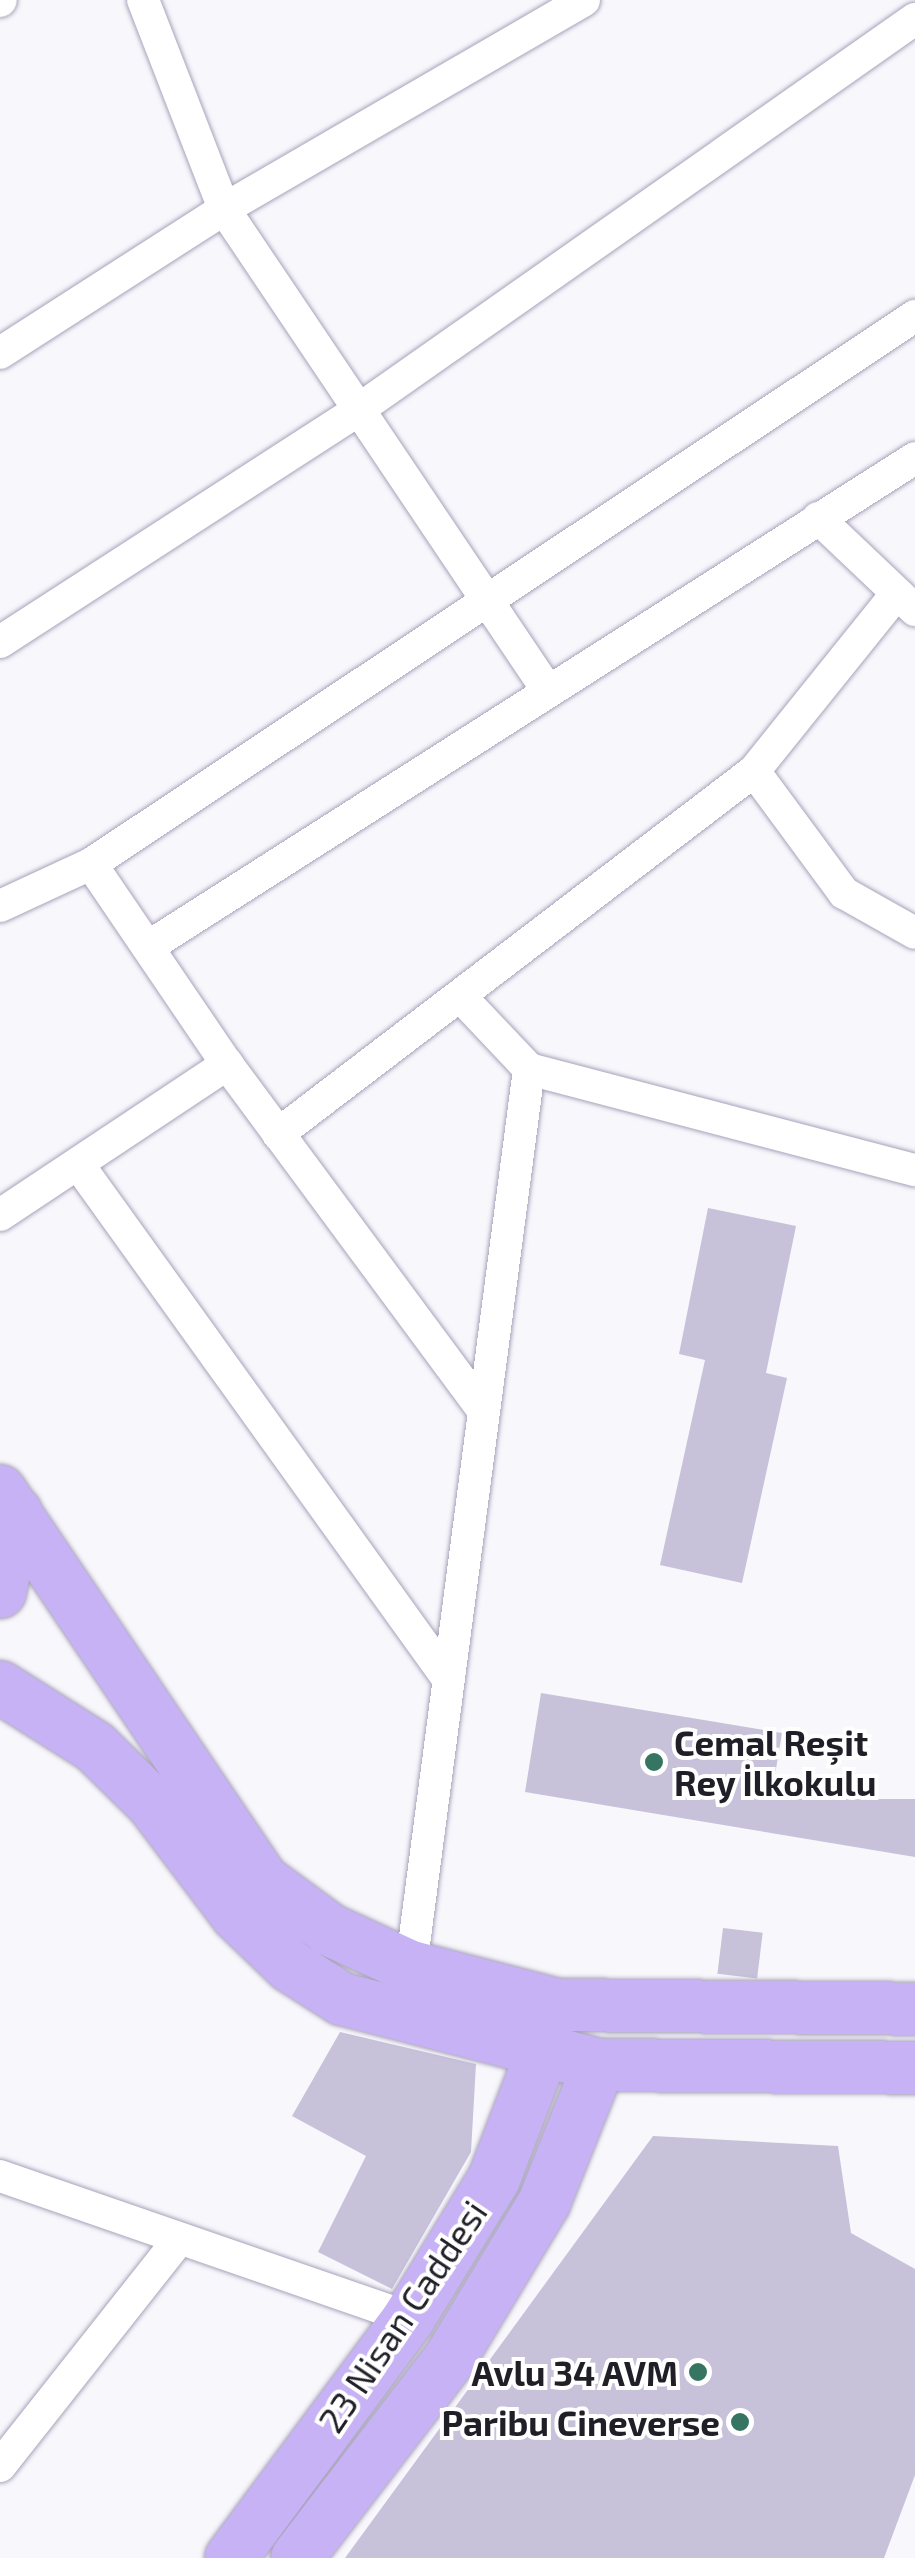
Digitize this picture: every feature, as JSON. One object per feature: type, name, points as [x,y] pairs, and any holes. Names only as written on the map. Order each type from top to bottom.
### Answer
[{"type":"main road","points":[[0,1592],[8,1502]]},
{"type":"main road","points":[[8,1502],[262,1880],[330,1930],[411,1967],[558,2005],[616,2011],[915,2009]]},
{"type":"main road","points":[[0,1687],[95,1747],[290,1966],[342,1999],[541,2056],[599,2065],[915,2068]]},
{"type":"main road","name":"23 Nisan Caddesi","points":[[231,2558],[409,2318],[494,2179],[541,2056]]},
{"type":"main road","name":"23 Nisan Caddesi","points":[[297,2558],[451,2357],[544,2203],[599,2065]]},
{"type":"street","points":[[143,0],[224,208],[548,691]]},
{"type":"street","points":[[0,353],[224,208],[584,0]]},
{"type":"street","points":[[0,642],[358,410],[915,18]]},
{"type":"street","points":[[0,906],[91,864],[488,605],[915,316]]},
{"type":"street","points":[[151,945],[915,458]]},
{"type":"street","points":[[278,1134],[754,771],[904,604],[818,518]]},
{"type":"street","points":[[754,771],[844,893],[915,933]]},
{"type":"street","points":[[91,864],[151,945],[227,1064],[484,1411]]},
{"type":"street","points":[[462,997],[529,1070],[915,1170]]},
{"type":"street","points":[[0,1216],[227,1064]]},
{"type":"street","points":[[411,1967],[529,1070]]},
{"type":"street","points":[[78,1164],[448,1679]]},
{"type":"street","points":[[0,2176],[177,2242],[409,2318]]},
{"type":"street","points":[[0,2466],[177,2242]]},
{"type":"building","points":[[708,1208],[796,1226],[766,1373],[787,1378],[742,1583],[660,1565],[705,1360],[679,1354]]},
{"type":"building","name":"Cemal Reşit Rey İlkokulu","points":[[541,1693],[782,1733],[771,1799],[915,1799],[915,1857],[525,1792]]},
{"type":"building","points":[[723,1928],[763,1933],[757,1979],[717,1974]]},
{"type":"building","points":[[340,2032],[476,2064],[471,2152],[392,2289],[318,2252],[366,2156],[292,2116]]},
{"type":"building","name":"Avlu 34 AVM","points":[[653,2136],[838,2146],[851,2233],[915,2269],[915,2475],[884,2558],[345,2558]]},
{"type":"place","name":"Cemal Reşit Rey İlkokulu","points":[[654,1762]]},
{"type":"place","name":"Avlu 34 AVM","points":[[698,2372]]},
{"type":"place","name":"Paribu Cineverse","points":[[740,2422]]}]
